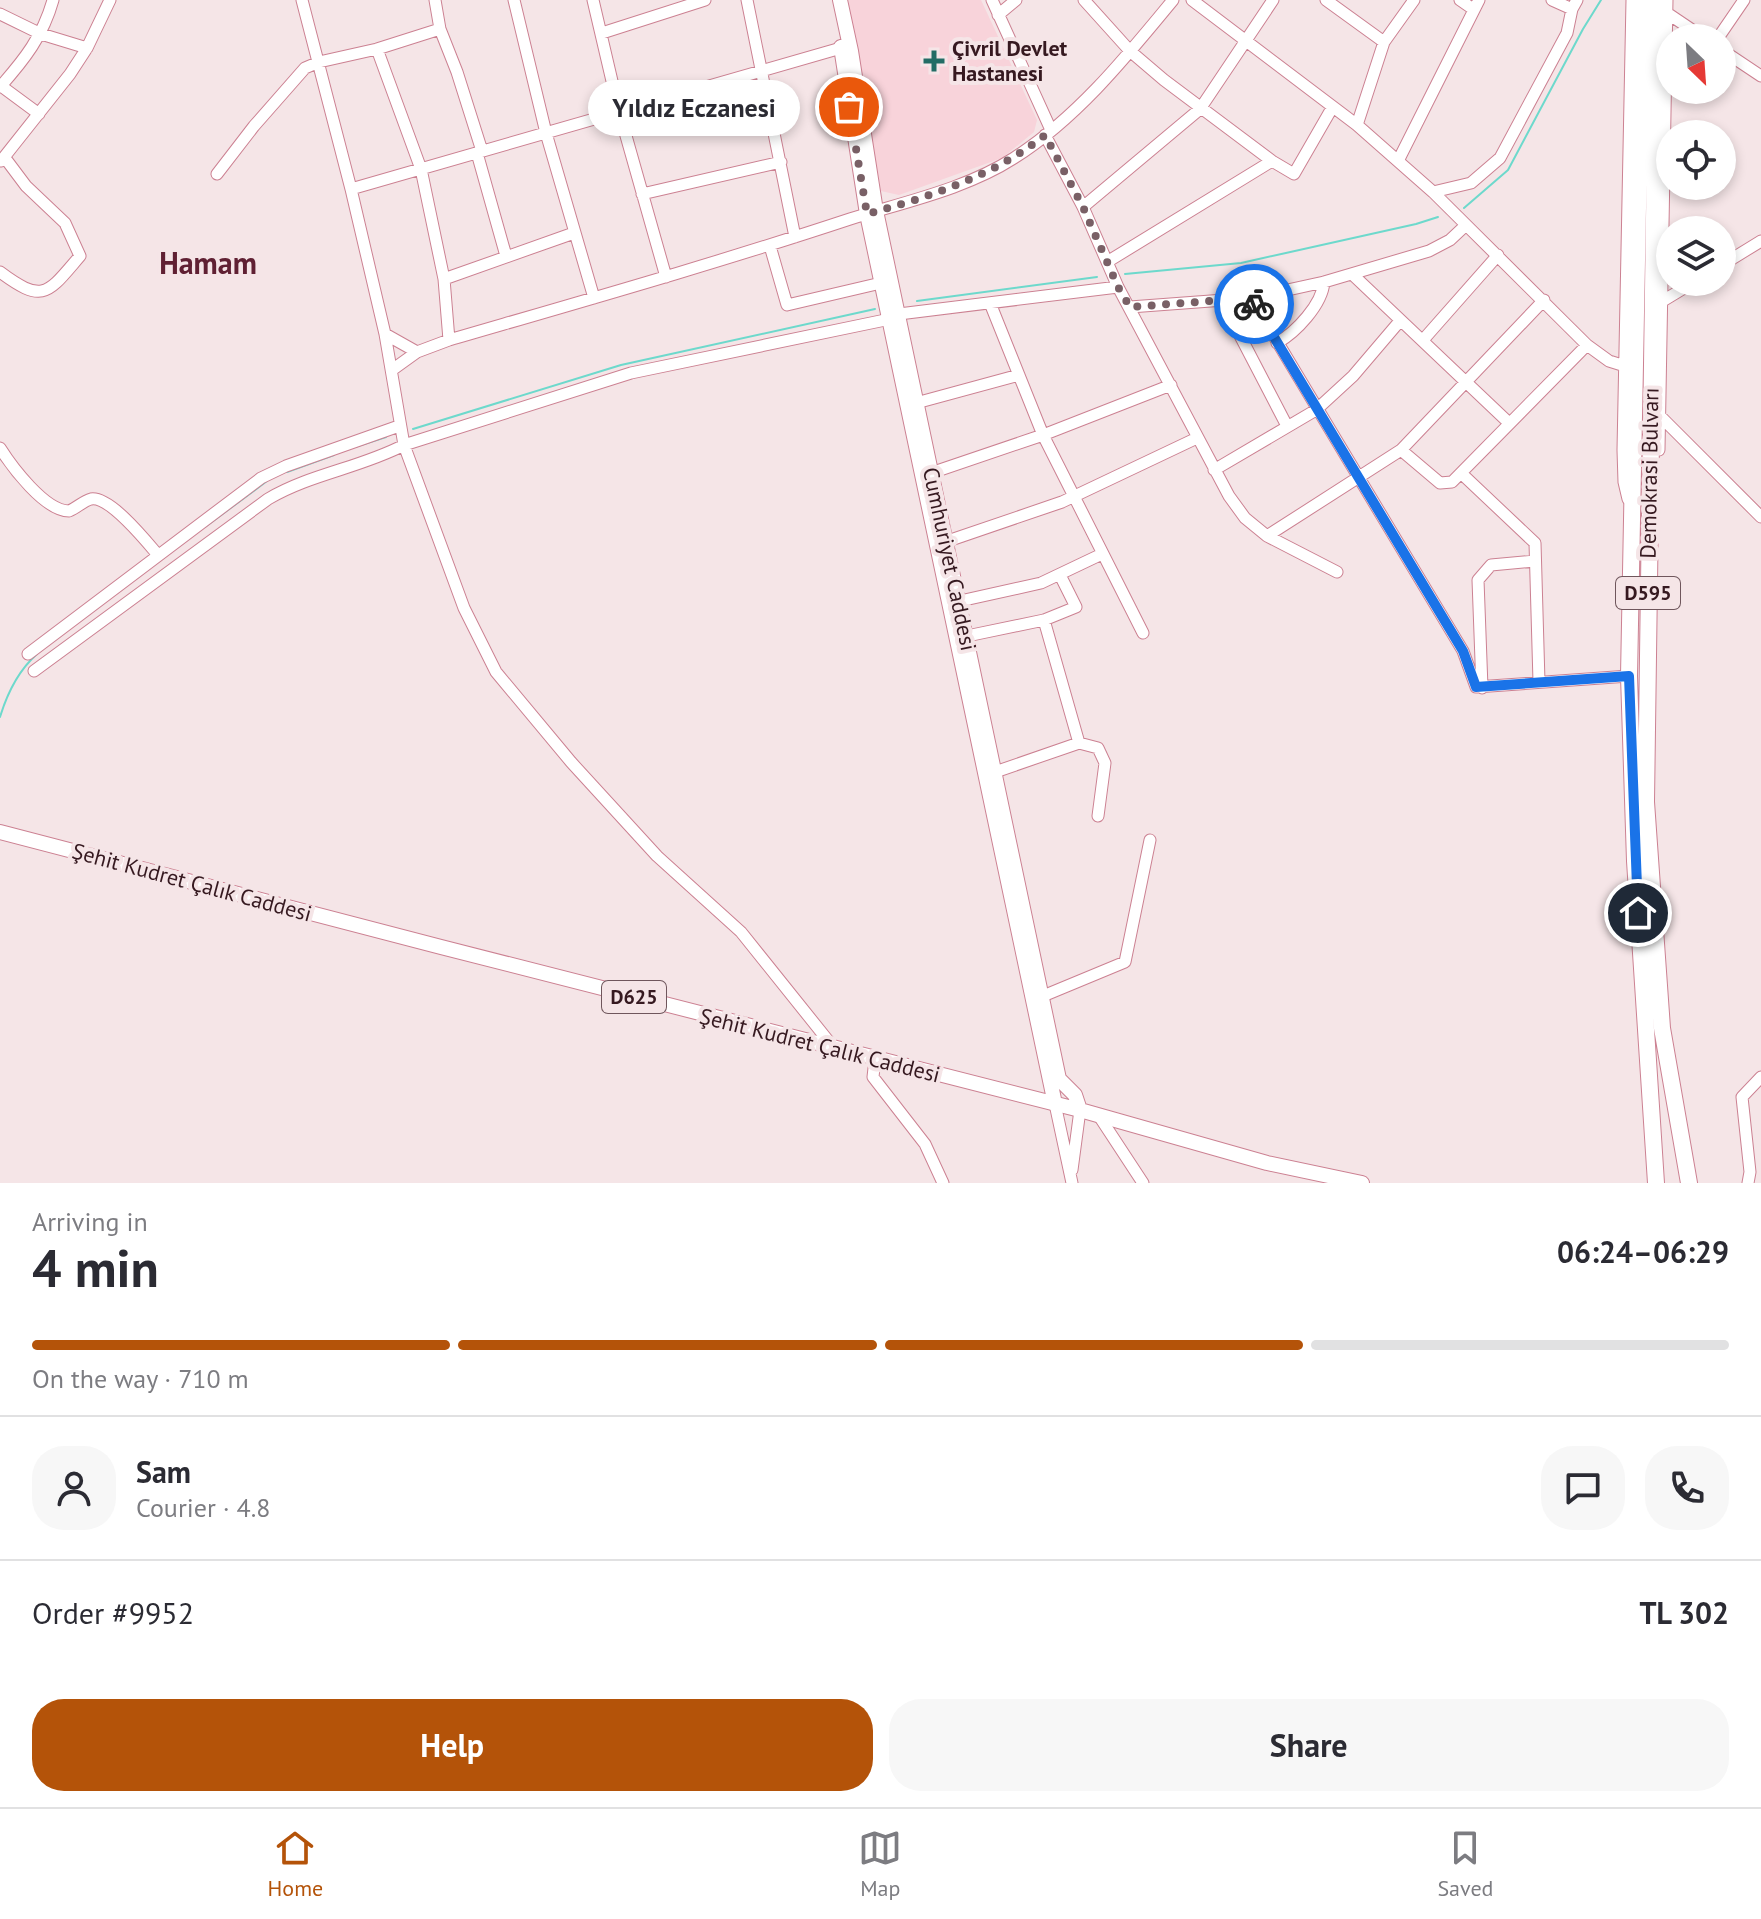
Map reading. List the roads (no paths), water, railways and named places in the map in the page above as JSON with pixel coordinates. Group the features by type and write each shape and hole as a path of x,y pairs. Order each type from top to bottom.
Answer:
{"highway":[{"name":"Demokrasi Bulvarı","path":"1642,0 1641,504 1646,802 1662,1028 1689,1183"},
{"name":"Demokrasi Bulvarı","path":"1655,1180 1635,861 1629,676 1641,504 1664,4"}],"main road":[{"name":"Cumhuriyet Caddesi","path":"831,0 1055,1104"},
{"name":"Cumhuriyet Caddesi","path":"840,0 851,51 881,283 894,317 916,403 942,543 960,601 1059,1079 1075,1095 1080,1110"},
{"name":"Şehit Kudret Çalık Caddesi","path":"0,832 1080,1110 1267,1163 1362,1183"},
{"name":"Şehit Kudret Çalık Caddesi","path":"1267,1163 1287,1173 1326,1183"}],"street":[{"path":"39,114 0,87 41,34 53,0"},
{"path":"0,272 24,290 38,292 52,289 80,256 65,223 2,160 87,48 110,0"},
{"path":"302,0 385,334 404,445 464,608 496,672 571,762 657,856 741,932 835,1049"},
{"path":"435,0 440,29 457,72 506,256"},
{"path":"514,0 546,133 594,298"},
{"path":"593,0 619,111 666,277"},
{"path":"602,33 676,4 705,0"},
{"path":"747,0 795,237"},
{"path":"992,0 1118,287 1214,470 1237,507 1267,536 1337,572"},
{"path":"998,15 1016,0"},
{"path":"1084,0 1130,51 1200,109 1294,174 1332,108"},
{"path":"392,370 417,352 449,340 770,246 980,176 1015,157 1090,94 1173,0"},
{"path":"1192,0 1357,125 1433,192 1587,345 1609,361 1625,366"},
{"path":"1083,207 1200,109 1273,0"},
{"path":"1326,0 1384,42"},
{"path":"1357,125 1384,42 1414,0"},
{"path":"1398,161 1476,5 1460,0"},
{"path":"1433,192 1471,183 1500,158 1567,33 1575,5 1552,0"},
{"path":"1632,0 1624,472 1625,489 1641,504 1658,473 1664,4"},
{"path":"1728,24 1744,0"},
{"path":"1664,4 1688,24"},
{"path":"0,14 41,34 87,48"},
{"path":"217,174 300,73 319,62 377,49 440,29"},
{"path":"351,189 841,48"},
{"path":"377,49 421,169 444,279 449,340"},
{"path":"1736,59 1761,76"},
{"path":"1107,262 1272,161"},
{"path":"642,194 781,162"},
{"path":"1130,307 1251,298 1324,282 1440,246 1466,225"},
{"path":"444,279 574,233"},
{"path":"1736,256 1761,241"},
{"path":"770,246 787,305 881,283"},
{"path":"1423,340 1498,255"},
{"path":"1352,274 1399,322 1423,340 1508,422"},
{"path":"1277,343 1294,330 1320,298 1324,282"},
{"path":"34,671 268,499 301,482 404,445 631,373 894,317 1118,287"},
{"path":"1661,302 1671,296"},
{"path":"1251,298 1463,651 1476,687 1629,676"},
{"path":"1267,536 1401,450 1544,300"},
{"path":"1222,301 1287,426"},
{"path":"990,303 1043,435 1143,633"},
{"path":"1214,470 1316,410 1353,376 1399,322"},
{"path":"385,334 417,352"},
{"path":"1401,450 1440,483 1448,484 1462,474 1508,422 1587,345"},
{"path":"916,403 1019,375"},
{"path":"931,473 1043,435 1171,385"},
{"path":"1660,416 1761,517"},
{"path":"28,654 269,473 399,426"},
{"path":"942,543 1074,496 1197,438"},
{"path":"0,448 23,479 54,508 69,511 89,500 101,500 129,523 158,555"},
{"path":"1462,474 1535,543 1539,682"},
{"path":"960,601 1041,583 1102,554"},
{"path":"1482,688 1478,580 1491,565 1535,561"},
{"path":"967,636 1044,620 1076,607 1060,575"},
{"path":"1044,620 1079,743"},
{"path":"995,772 1079,743 1098,748 1105,763 1098,816"},
{"path":"1043,996 1125,962 1150,840"},
{"path":"875,1059 873,1077 925,1144 943,1183"},
{"path":"1748,1183 1750,1172 1742,1097 1761,1077"},
{"path":"1055,1104 1071,1181"},
{"path":"1071,1181 1080,1110"},
{"path":"1099,1116 1143,1183"}],"waterway":[{"path":"1464,208 1508,170 1601,0"},
{"path":"1125,274 1241,263 1438,217"},
{"path":"917,301 1097,277"},
{"path":"413,429 621,365 875,309"},
{"path":"355,447 386,437"},
{"path":"287,472 334,455"},
{"path":"205,527 267,481"},
{"path":"0,717 14,683 37,654"}],"place":[{"name":"Çivril Devlet Hastanesi","path":"934,61"},
{"name":"Yıldız Eczanesi","path":"849,107"}],"district":[{"name":"Hamam","path":"208,262"}]}
